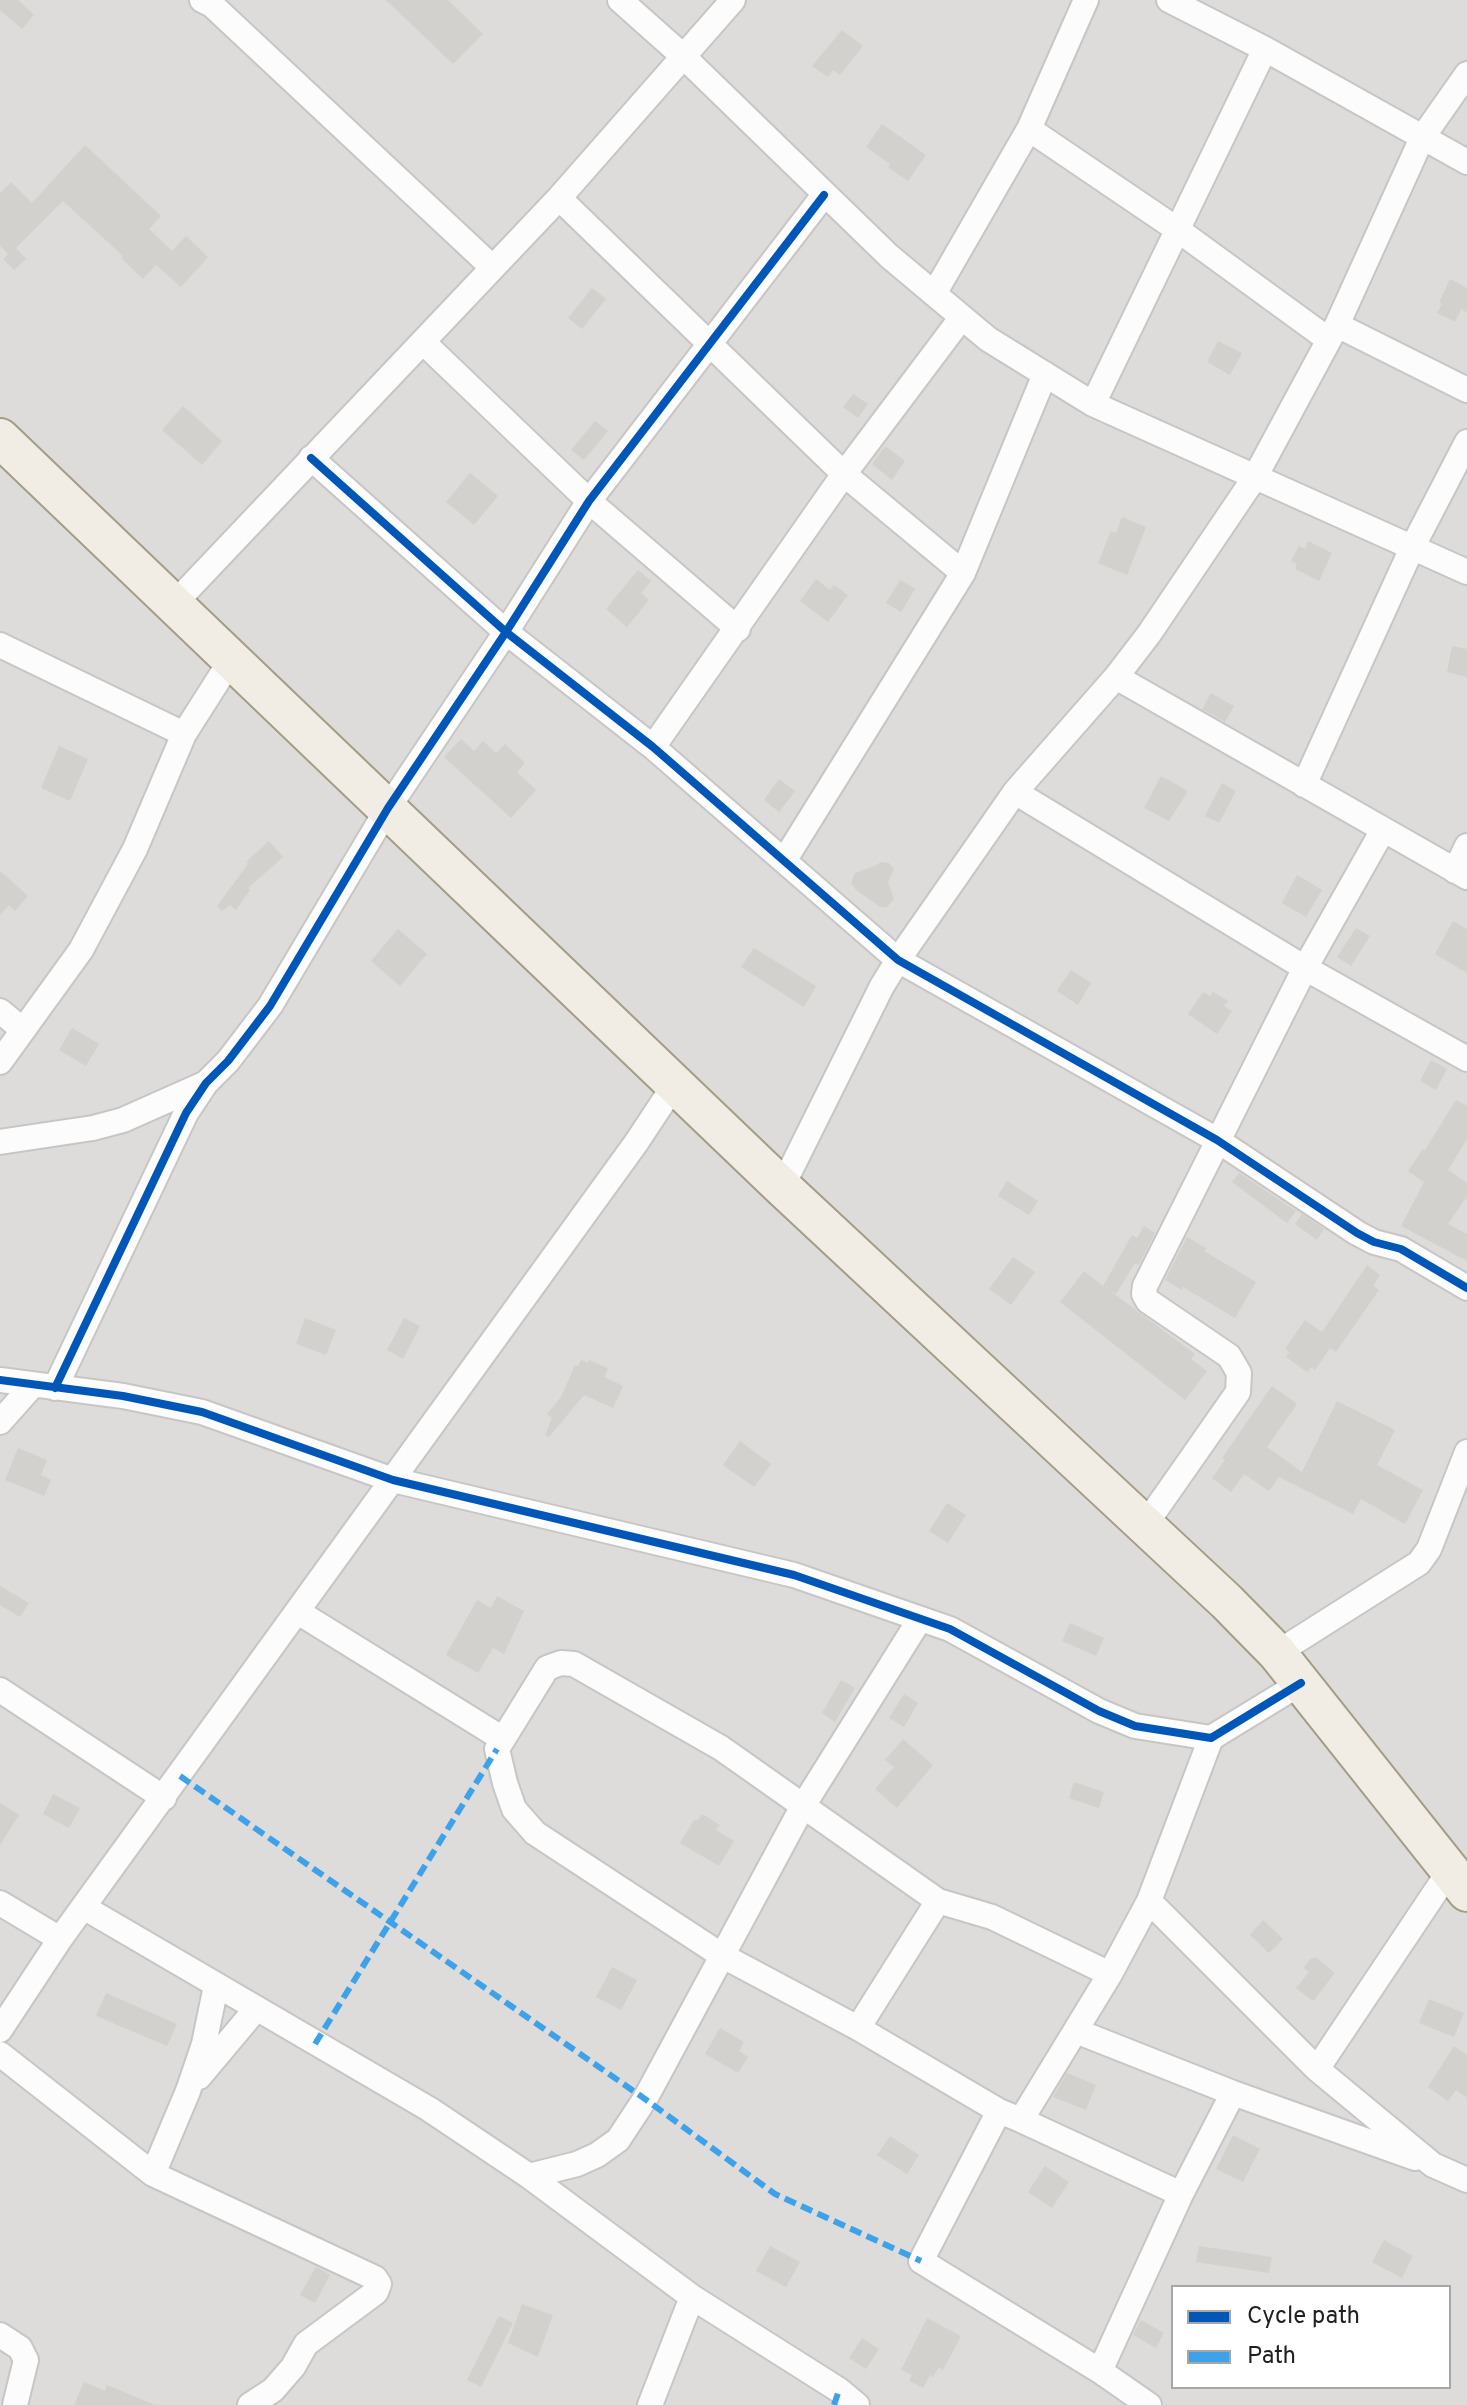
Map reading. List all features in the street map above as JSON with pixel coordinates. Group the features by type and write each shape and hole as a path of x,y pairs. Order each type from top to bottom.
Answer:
{"main road":[{"path":"0,438 782,1187 1145,1525 1277,1653 1458,1881"}],"street":[{"path":"620,0 684,57 824,195 988,339 1093,404 1467,572"},
{"path":"173,605 559,198 733,0"},
{"path":"934,294 1029,129 1086,0"},
{"path":"1169,0 1265,49 1467,162"},
{"path":"211,2 492,267"},
{"path":"1093,404 1265,49"},
{"path":"782,1187 882,986 898,960 1015,792 1116,677 1149,634 1255,477 1333,333 1422,138 1467,74"},
{"path":"1029,129 1333,333 1467,390"},
{"path":"0,1422 43,1387 186,1113 206,1083 228,1061 270,1006 388,808 589,501 824,195"},
{"path":"559,198 844,474 963,573"},
{"path":"653,747 844,474 962,317"},
{"path":"424,343 589,501 738,629"},
{"path":"784,861 963,573 1045,374"},
{"path":"1304,785 1412,548 1467,442"},
{"path":"311,458 506,632 653,747 898,960 1217,1140 1357,1233 1374,1242 1401,1249 1467,1288"},
{"path":"0,646 184,734"},
{"path":"0,1062 81,950 135,849 184,734 231,660"},
{"path":"1116,677 1461,874 1467,846"},
{"path":"1015,792 1305,968 1467,1059"},
{"path":"1145,1525 1238,1392 1239,1373 1229,1356 1148,1301 1144,1294 1145,1286 1305,968 1383,830"},
{"path":"0,1011 23,1030"},
{"path":"0,1142 93,1128 123,1120 206,1083"},
{"path":"0,2030 60,1939 636,1143 675,1084"},
{"path":"0,1380 123,1396 202,1412 393,1480 794,1575 950,1629 1099,1711 1135,1726 1211,1738"},
{"path":"1277,1653 1419,1563 1429,1549 1467,1452"},
{"path":"298,1612 503,1739"},
{"path":"529,2176 577,2164 618,2140 645,2099 803,1806 920,1619"},
{"path":"1110,1974 992,1917 938,1901 721,1748 574,1664 561,1663 547,1668 497,1749 514,1809 535,1833 721,1955 858,2028 1010,2116 1181,2194"},
{"path":"1149,2405 1100,2371 921,2261 1010,2116 1076,2031 1110,1974 1149,1901 1211,1738 1301,1683"},
{"path":"2,1696 164,1798"},
{"path":"1317,2069 1458,1881"},
{"path":"858,2028 938,1901"},
{"path":"1149,1901 1317,2069 1433,2165"},
{"path":"0,1903 60,1939"},
{"path":"85,1908 429,2109 529,2176 692,2297 839,2390 857,2405"},
{"path":"153,2174 204,2044 216,1986"},
{"path":"188,2091 256,2009"},
{"path":"1076,2031 1467,2180"},
{"path":"0,2054 153,2174 375,2278 379,2284 365,2301 306,2344 293,2367 273,2390 250,2405"},
{"path":"1100,2371 1181,2194 1233,2093"},
{"path":"650,2405 692,2297"},
{"path":"0,2335 20,2348 26,2360 15,2405"}],"shaded area":[{"path":"0,0 1467,0 1467,2405 0,2405"}],"building":[{"path":"0,0 18,0 34,15 22,29 0,10"},
{"path":"386,0 448,0 483,34 453,64"},
{"path":"842,30 863,46 840,75 833,70 828,77 812,66"},
{"path":"882,124 926,155 908,181 866,147"},
{"path":"85,145 161,216 149,229 172,251 186,236 208,257 181,287 156,265 143,279 121,258 123,256 63,201 16,248 26,259 14,270 3,259 8,254 0,245 0,193 11,182 32,203"},
{"path":"1450,279 1467,288 1467,312 1461,309 1455,322 1437,313"},
{"path":"592,288 606,299 582,329 568,318"},
{"path":"1218,341 1242,353 1230,375 1207,362"},
{"path":"853,394 868,404 858,418 843,407"},
{"path":"183,406 222,441 202,465 162,430"},
{"path":"595,421 608,431 584,460 571,450"},
{"path":"885,446 905,461 892,480 872,464"},
{"path":"470,473 498,496 474,525 446,502"},
{"path":"1122,517 1146,527 1127,575 1098,563 1111,531 1116,533"},
{"path":"1308,541 1332,553 1319,581 1295,569 1297,564 1291,561 1299,546 1305,549"},
{"path":"638,570 651,581 641,593 649,600 627,627 606,609"},
{"path":"816,579 830,590 834,585 848,595 828,622 800,601"},
{"path":"900,580 915,589 901,612 886,603"},
{"path":"1452,646 1467,649 1467,677 1447,672"},
{"path":"1211,693 1234,706 1225,722 1202,709"},
{"path":"461,739 474,751 483,741 496,753 505,744 525,763 517,772 536,790 511,818 444,757"},
{"path":"59,746 88,759 70,801 41,788"},
{"path":"1161,776 1188,791 1169,821 1144,808"},
{"path":"779,779 795,791 779,812 764,800"},
{"path":"1222,783 1236,791 1219,823 1205,816"},
{"path":"269,841 283,857 248,888 250,890 236,910 230,905 222,911 217,906 248,864 246,862"},
{"path":"881,862 889,863 894,869 888,882 894,899 886,908 856,890 851,883 855,873"},
{"path":"0,871 28,896 15,911 9,905 0,915"},
{"path":"1297,875 1322,890 1306,917 1282,903"},
{"path":"1453,921 1467,929 1467,973 1435,954"},
{"path":"1356,928 1370,936 1351,966 1337,957"},
{"path":"398,929 427,954 400,986 371,961"},
{"path":"754,948 816,986 804,1007 741,967"},
{"path":"1071,970 1091,983 1078,1005 1057,991"},
{"path":"1203,992 1210,996 1213,992 1228,1001 1224,1006 1232,1011 1217,1034 1188,1014"},
{"path":"72,1028 99,1044 86,1066 59,1050"},
{"path":"1431,1060 1447,1069 1436,1090 1420,1081"},
{"path":"1456,1100 1467,1106 1467,1139 1448,1170 1467,1183 1467,1196 1448,1224 1467,1234 1467,1261 1401,1226 1424,1182 1408,1171"},
{"path":"1239,1173 1296,1211 1287,1223 1232,1182"},
{"path":"1007,1181 1038,1201 1029,1215 998,1196"},
{"path":"1302,1214 1324,1229 1317,1240 1295,1224"},
{"path":"1144,1226 1155,1233 1139,1265 1135,1263 1116,1294 1105,1287 1195,1354 1191,1359 1207,1371 1185,1400 1060,1302 1084,1271 1103,1286 1132,1235 1137,1238"},
{"path":"1187,1237 1206,1248 1204,1251 1256,1282 1235,1318 1183,1287 1182,1290 1165,1280"},
{"path":"1013,1257 1035,1272 1011,1305 989,1289"},
{"path":"1367,1265 1380,1275 1373,1286 1379,1290 1336,1352 1330,1348 1315,1370 1311,1367 1307,1372 1286,1357 1290,1352 1285,1349 1305,1320 1322,1332"},
{"path":"305,1318 336,1330 326,1355 296,1344"},
{"path":"404,1318 420,1326 403,1359 387,1350"},
{"path":"581,1360 608,1368 604,1377 623,1386 613,1408 584,1395 549,1437 545,1435 552,1418 547,1414 561,1397 575,1365 578,1366"},
{"path":"1272,1386 1297,1404 1267,1447 1302,1472 1337,1401 1395,1430 1377,1465 1423,1490 1405,1524 1361,1499 1353,1514 1279,1477 1269,1491 1244,1474 1231,1492 1212,1478 1225,1460 1222,1458"},
{"path":"740,1441 771,1464 754,1487 723,1465"},
{"path":"18,1448 47,1460 41,1475 51,1480 44,1496 5,1480"},
{"path":"947,1503 966,1515 948,1543 929,1531"},
{"path":"0,1586 29,1603 20,1617 0,1605"},
{"path":"497,1596 524,1611 504,1654 493,1648 478,1673 446,1655 477,1600 491,1608"},
{"path":"1070,1623 1104,1638 1096,1656 1062,1641"},
{"path":"841,1680 855,1688 835,1722 822,1713"},
{"path":"904,1694 918,1703 904,1727 889,1718"},
{"path":"903,1739 933,1765 897,1808 875,1789 894,1767 885,1760"},
{"path":"1074,1782 1104,1792 1099,1808 1069,1798"},
{"path":"53,1794 80,1808 69,1828 43,1814"},
{"path":"0,1803 19,1815 0,1845"},
{"path":"702,1814 720,1825 716,1830 734,1841 719,1866 680,1843 694,1820"},
{"path":"1263,1920 1283,1939 1269,1953 1250,1935"},
{"path":"1311,1958 1317,1958 1335,1973 1313,2001 1296,1988 1309,1972 1303,1968"},
{"path":"612,1967 637,1980 621,2010 596,1997"},
{"path":"106,1993 177,2024 167,2046 96,2016"},
{"path":"1429,1999 1464,2013 1454,2037 1419,2023"},
{"path":"720,2028 744,2042 739,2051 748,2057 738,2073 705,2054"},
{"path":"1454,2046 1467,2055 1467,2098 1456,2090 1448,2101 1428,2087"},
{"path":"1067,2073 1096,2085 1086,2110 1053,2097"},
{"path":"1233,2135 1260,2149 1243,2182 1216,2169"},
{"path":"890,2136 919,2155 907,2174 877,2155"},
{"path":"1045,2166 1069,2182 1052,2208 1028,2192"},
{"path":"1384,2240 1413,2256 1402,2278 1372,2262"},
{"path":"770,2246 800,2262 786,2287 756,2271"},
{"path":"1199,2246 1272,2257 1269,2273 1196,2262"},
{"path":"316,2267 330,2275 315,2303 300,2295"},
{"path":"522,2304 553,2315 538,2357 508,2343"},
{"path":"499,2316 513,2323 481,2387 467,2380"},
{"path":"927,2318 961,2336 943,2370 939,2367 933,2377 930,2375 923,2388 909,2381 912,2375 901,2370"},
{"path":"1141,2320 1164,2333 1156,2348 1133,2335"},
{"path":"862,2338 879,2349 866,2369 849,2358"},
{"path":"84,2382 105,2391 107,2385 155,2405 74,2405"}],"marked path":[{"path":"315,2044 497,1749"},
{"path":"180,1776 645,2099 775,2194 921,2261"},
{"path":"834,2405 839,2390"}],"cycle path":[{"path":"55,1388 186,1113 206,1083 228,1061 270,1006 388,808 589,501 824,195"},
{"path":"311,458 506,632 653,747 898,960 1217,1140 1357,1233 1374,1242 1401,1249 1467,1288"},
{"path":"0,1380 123,1396 202,1412 393,1480 794,1575 950,1629 1099,1711 1135,1726 1211,1738 1301,1683"}]}
